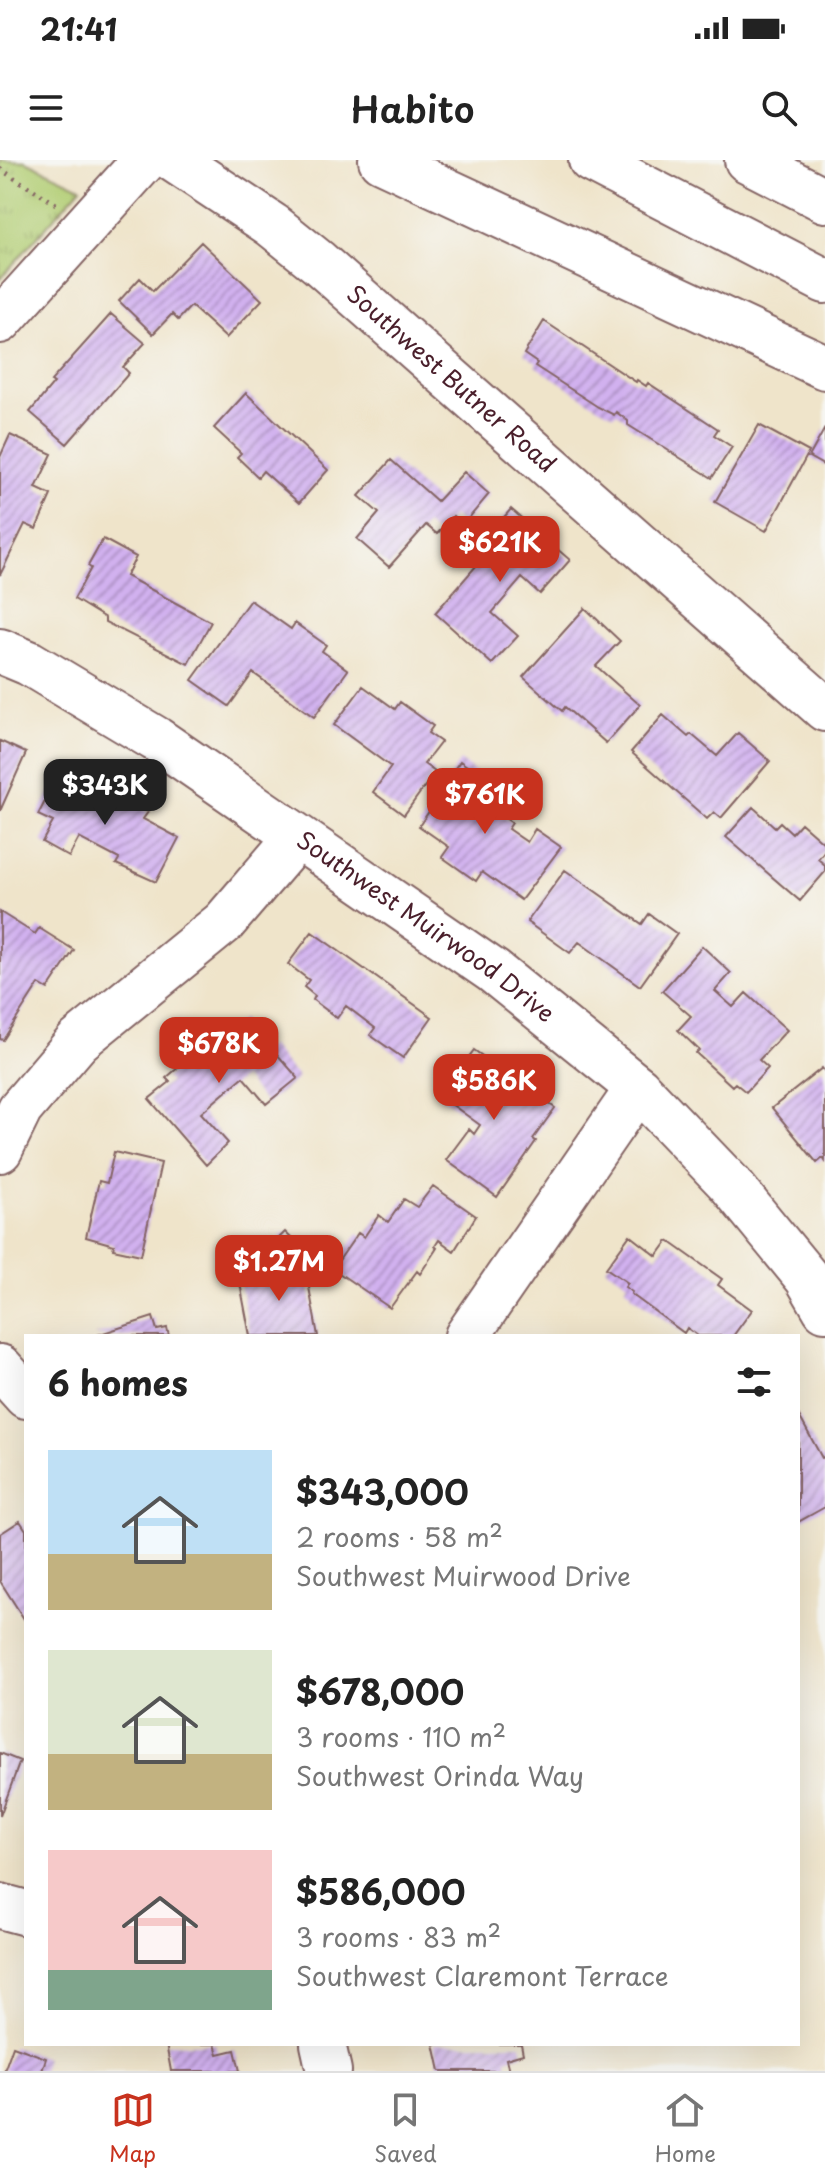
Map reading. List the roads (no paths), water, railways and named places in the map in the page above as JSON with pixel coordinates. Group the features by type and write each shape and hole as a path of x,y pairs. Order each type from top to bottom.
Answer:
{"main road":[{"path":"0,321 145,160"},
{"name":"Southwest Butner Road","path":"174,160 272,225 318,262 825,709"},
{"path":"381,160 825,367"},
{"path":"591,160 825,281"},
{"path":"747,160 825,200"},
{"name":"Southwest Muirwood Drive","path":"0,651 29,663 156,739 493,971 638,1088 730,1184 807,1278 825,1309"},
{"path":"0,1150 20,1109 78,1041 224,922 297,837"},
{"path":"468,1334 638,1088"},
{"path":"0,1367 24,1394"},
{"path":"0,1906 24,1912"},
{"path":"323,2046 329,2071"}]}
